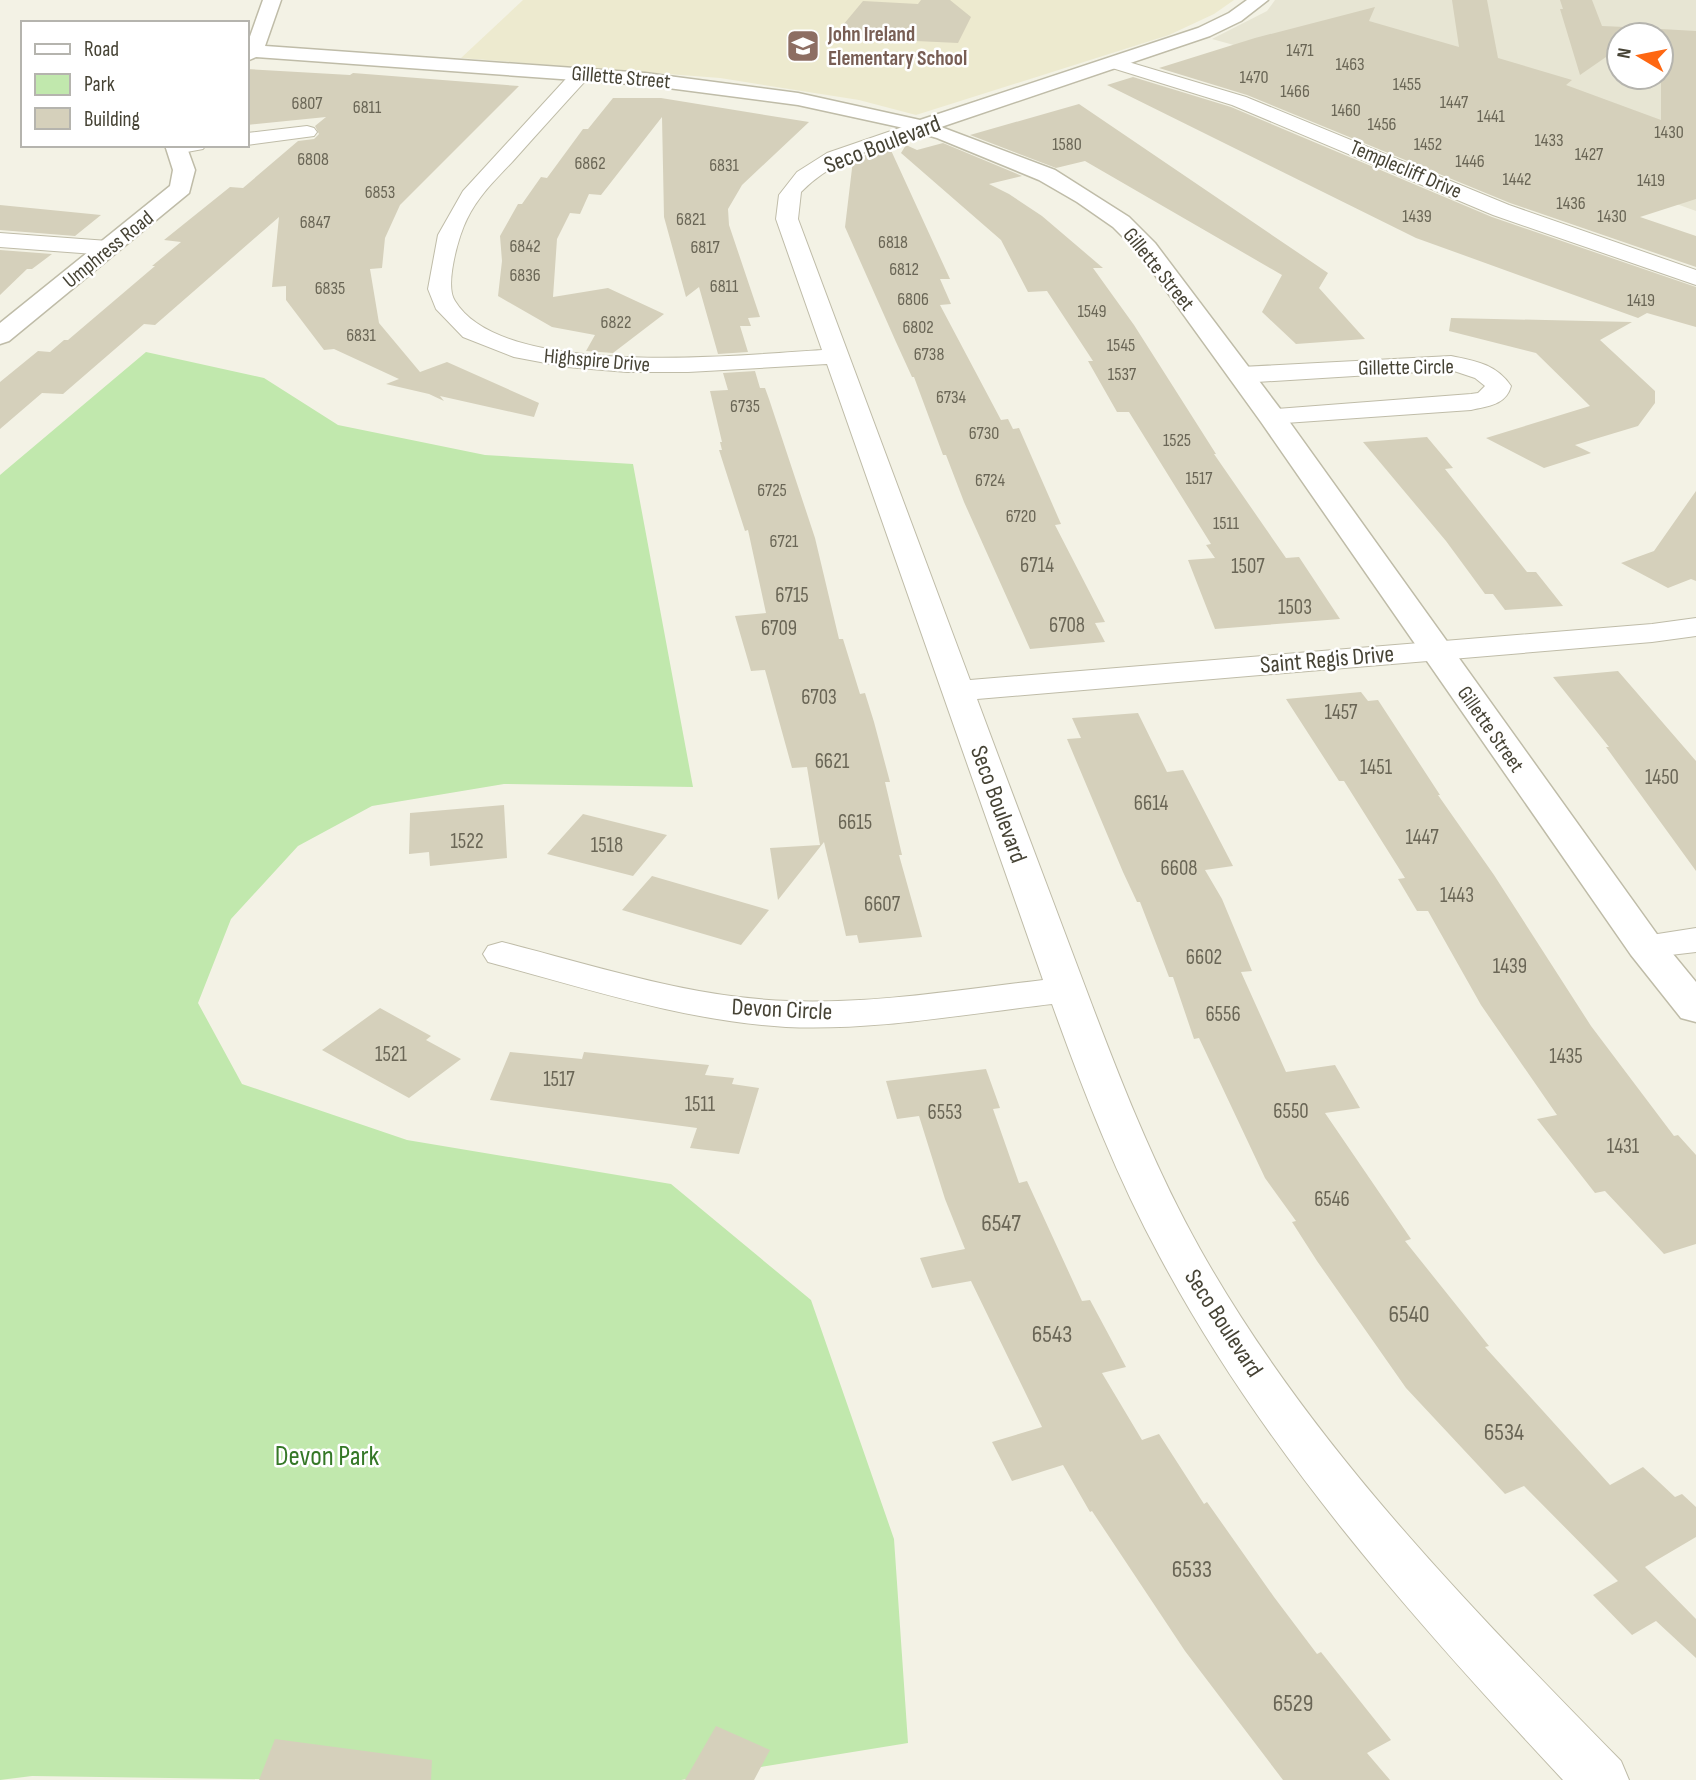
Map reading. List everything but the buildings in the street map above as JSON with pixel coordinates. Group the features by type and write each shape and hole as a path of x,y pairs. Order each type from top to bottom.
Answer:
{"street":[{"path":"250,53 262,38 266,9 272,0"},
{"name":"Seco Boulevard","path":"1259,0 1217,27 849,151 821,166 792,189 787,219 1067,990 1132,1158 1181,1256 1231,1339 1288,1421 1374,1531 1475,1648 1601,1780"},
{"name":"Gillette Street","path":"250,53 581,74 743,90 846,108 920,127 1047,175 1121,222 1147,248 1271,416 1645,946 1696,1009"},
{"name":"Templecliff Drive","path":"1115,63 1239,100 1501,210 1696,278"},
{"name":"Highspire Drive","path":"581,74 470,194 455,216 446,240 440,290 444,304 457,320 474,332 501,344 568,360 675,366 836,356"},
{"path":"248,139 307,132"},
{"name":"Umphress Road","path":"0,336 181,188 184,170 183,147"},
{"path":"0,240 108,248"},
{"name":"Gillette Circle","path":"1241,375 1451,363 1484,372 1494,378 1498,386 1496,393 1486,399 1471,402 1271,416"},
{"name":"Saint Regis Drive","path":"958,691 1652,633 1696,627"},
{"path":"1645,946 1696,940"},
{"name":"Devon Circle","path":"502,954 679,999 752,1011 821,1013 880,1010 1067,990"}],"shaded area":[{"name":"John Ireland Elementary School","path":"523,0 1234,0 1214,14 1169,35 916,115 859,100 720,78 461,58"},
{"path":"1275,0 1696,0 1696,211 1590,173 1358,79 1212,39 1267,11"}],"green space":[{"name":"Devon Park","path":"146,352 264,378 338,425 485,455 633,464 693,787 504,784 372,806 298,846 231,919 198,1003 242,1084 407,1140 671,1184 811,1300 894,1539 908,1743 681,1780 318,1780 32,1776 0,1780 0,475"}],"place":[{"name":"John Ireland Elementary School","path":"803,46"}]}
